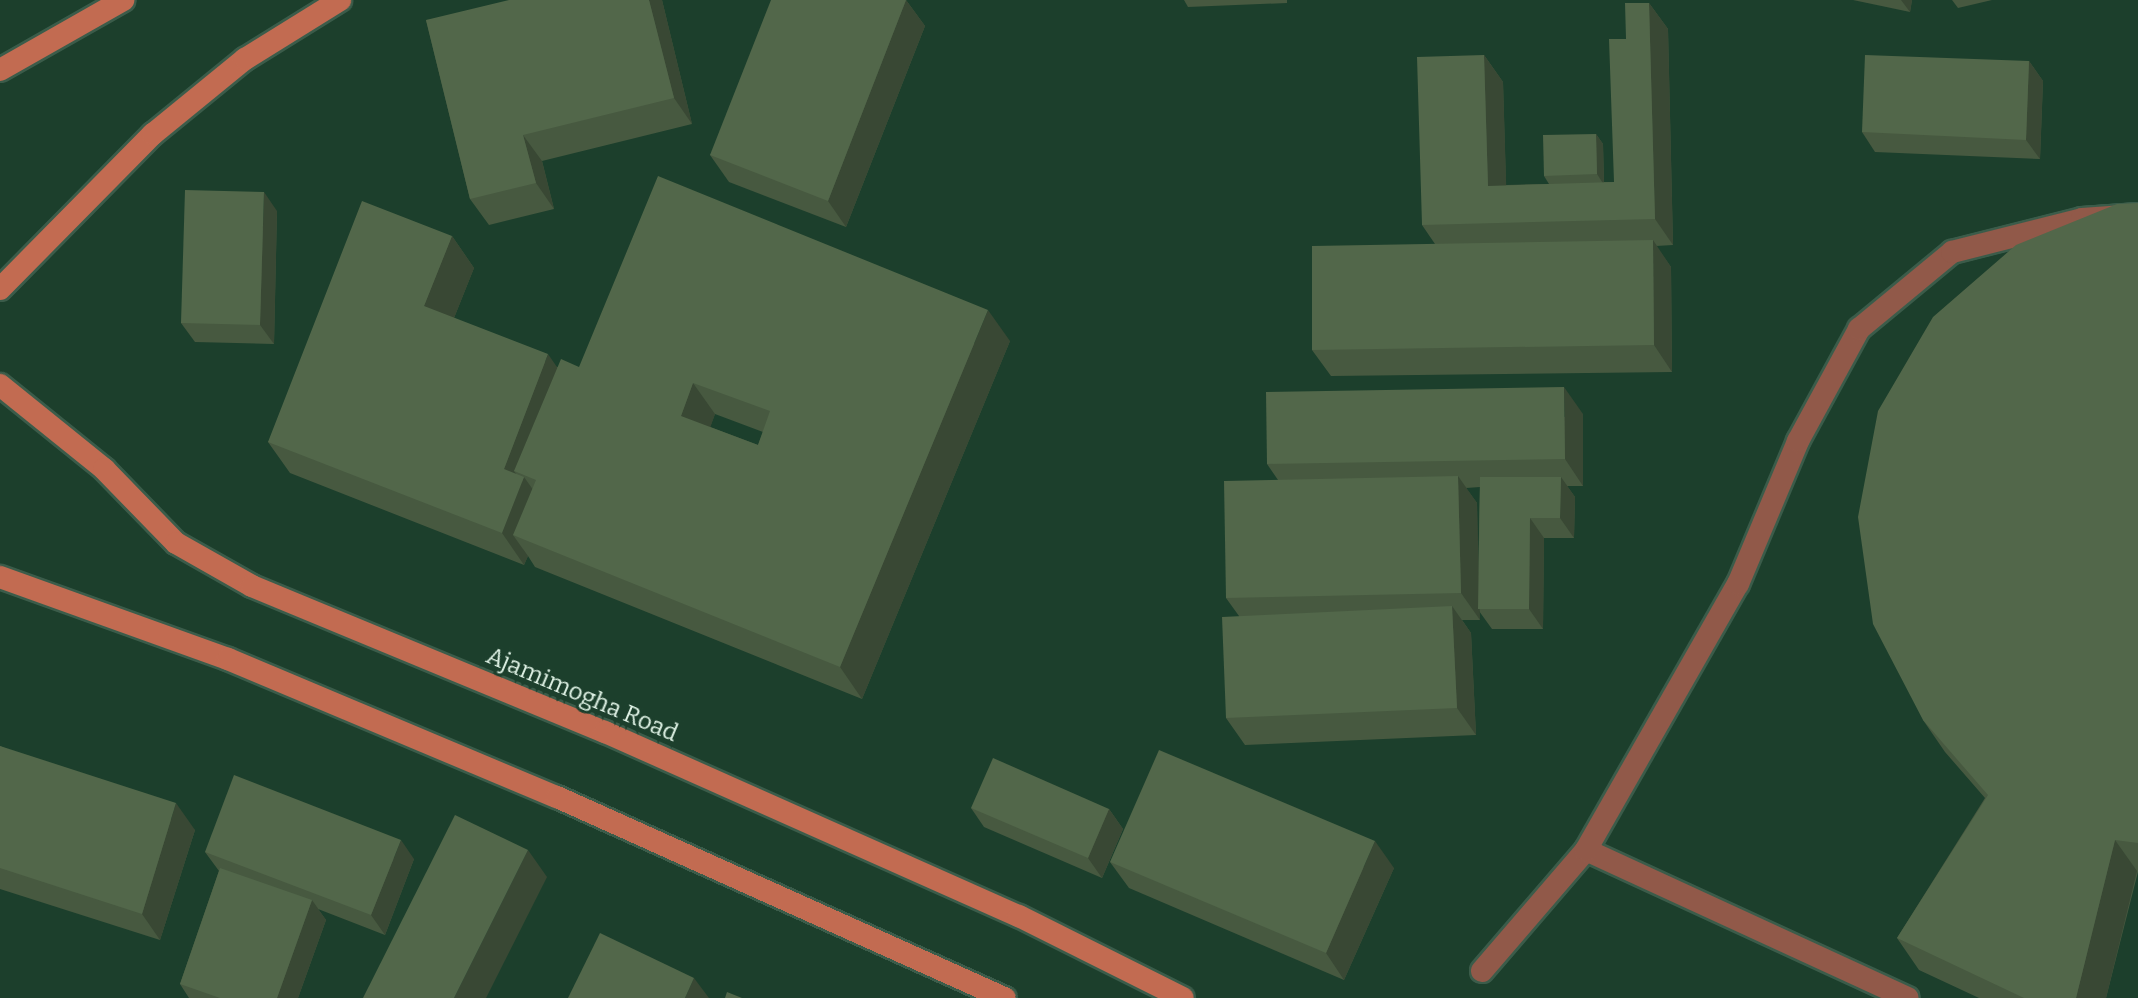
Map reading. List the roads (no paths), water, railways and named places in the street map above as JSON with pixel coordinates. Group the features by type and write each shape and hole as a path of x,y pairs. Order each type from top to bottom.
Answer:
{"main road":[{"path":"0,70 123,0"},
{"path":"0,289 153,134 245,59 340,0"},
{"name":"Ajamimogha Road","path":"0,385 104,469 176,543 252,586 605,732 1019,916 1183,998"},
{"path":"0,577 414,737 1005,998"}],"lane":[{"path":"1482,971 1586,850 1738,584 1798,441 1859,329 1952,252 2082,219 2138,215"},
{"path":"1586,850 1908,998"}]}
